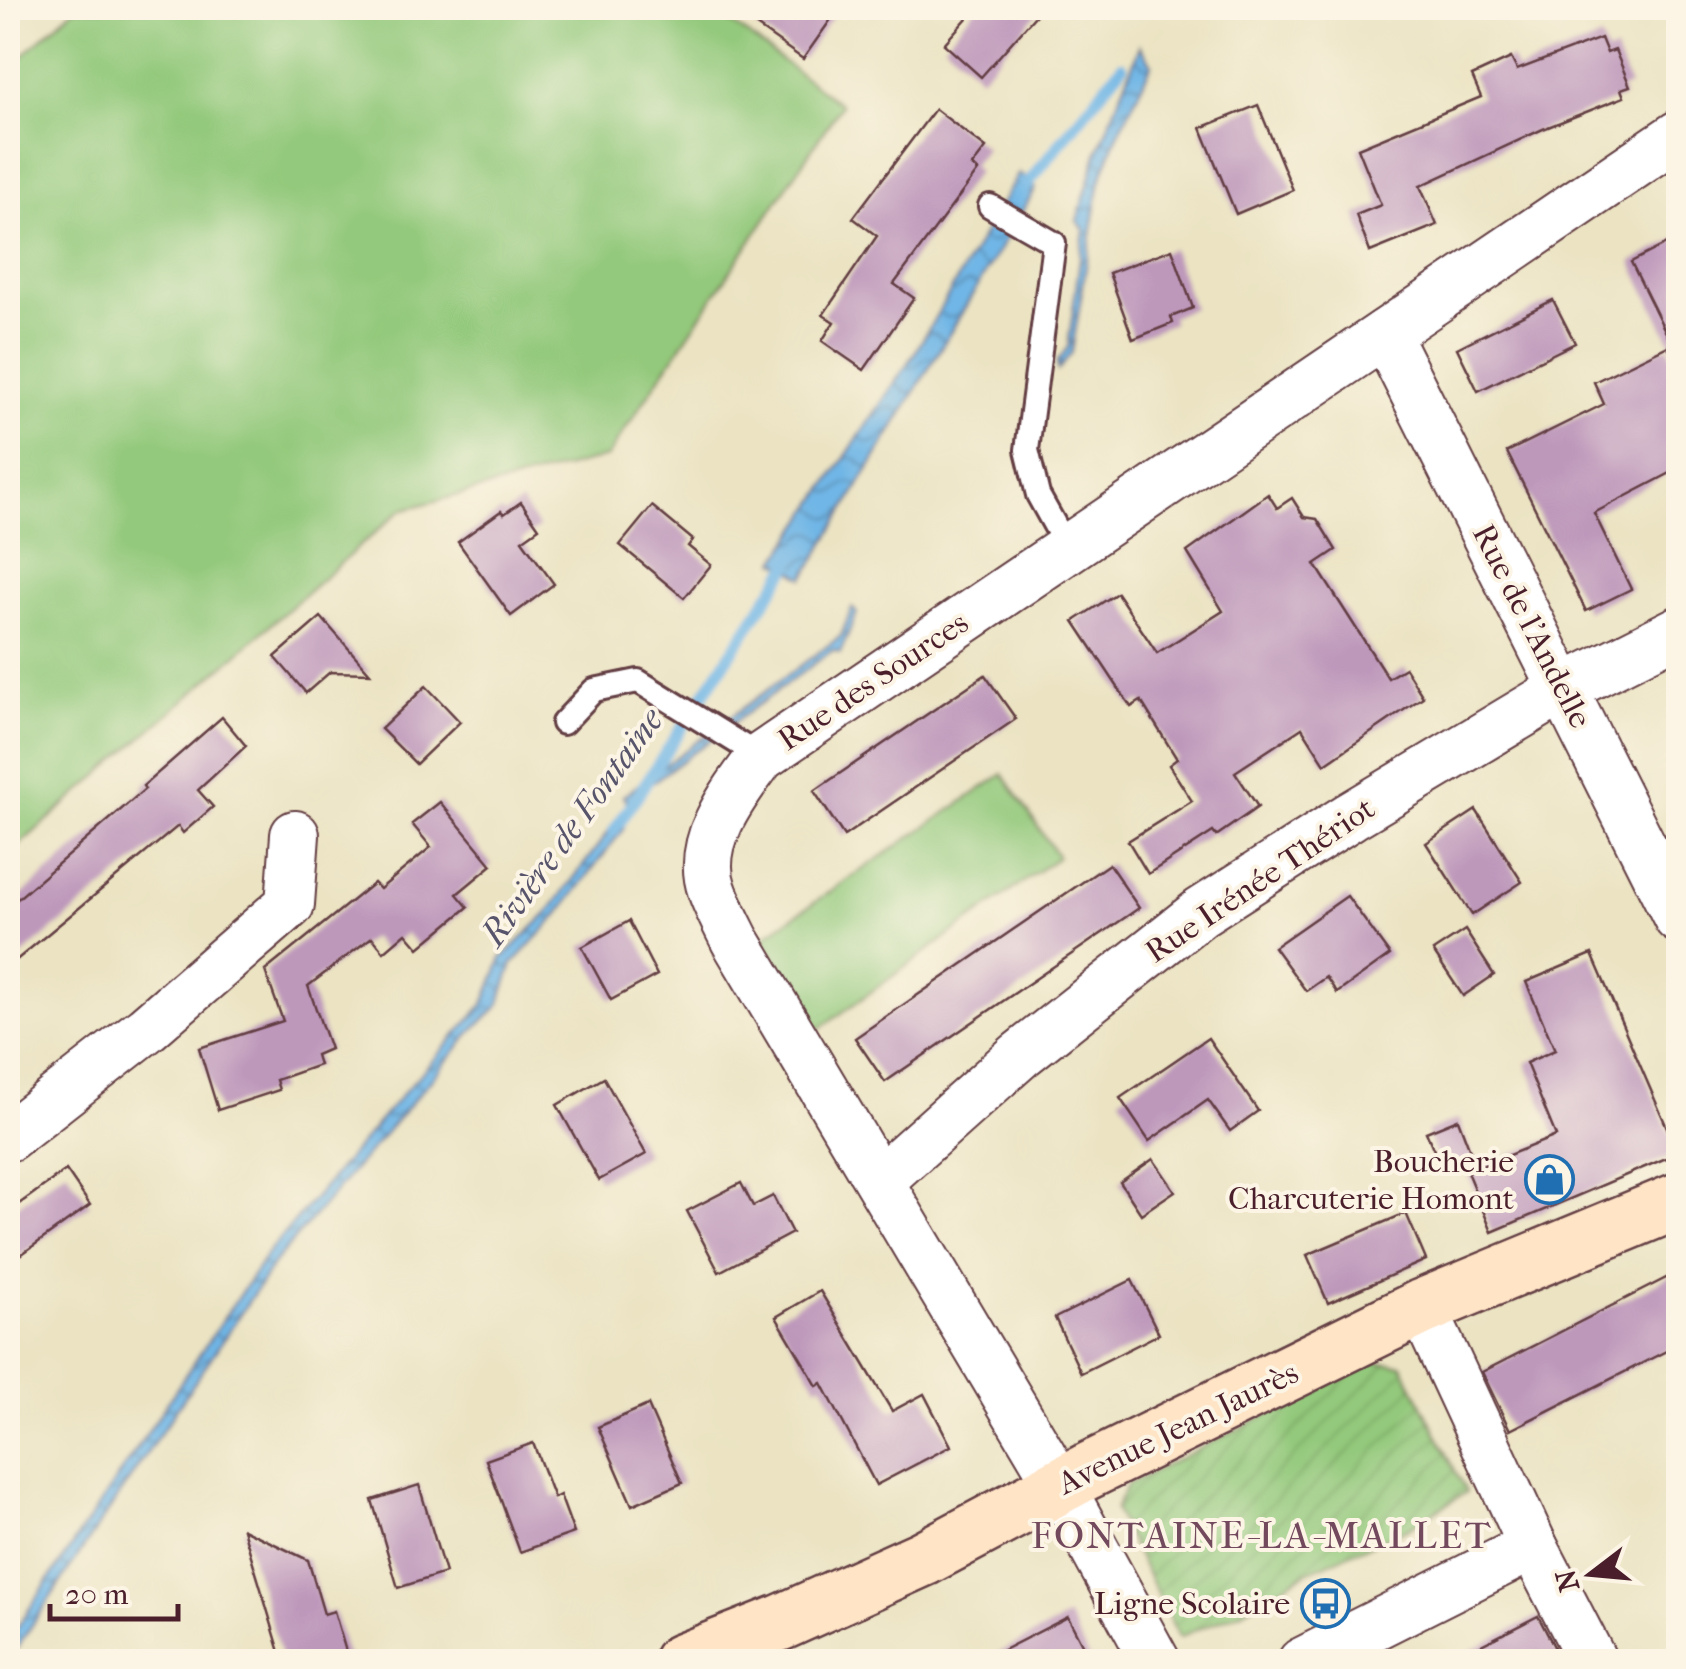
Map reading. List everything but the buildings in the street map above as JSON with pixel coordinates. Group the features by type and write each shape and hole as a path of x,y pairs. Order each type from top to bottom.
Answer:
{"street":[{"name":"Rue des Sources","path":"1156,1662 1060,1486 735,940 710,886 710,841 728,800 743,746 1068,549 1678,135"},
{"name":"Rue de l'Andelle","path":"1385,334 1678,918"},
{"name":"Rue Irénée Thériot","path":"879,1181 1020,1055 1201,912 1351,816 1563,689 1678,631"},
{"path":"8,1137 146,1029 290,904 295,835"},
{"name":"Avenue Jean Jaurès","path":"681,1662 780,1623 924,1558 1060,1486 1422,1307 1678,1201"},
{"path":"1422,1307 1533,1546 1593,1662"},
{"path":"1302,1662 1533,1546"}],"lane":[{"path":"990,206 1054,243 1027,450 1038,494 1068,549"},
{"path":"563,723 594,690 638,681 743,746"}],"green space":[{"path":"75,8 712,8 841,105 607,457 401,510 8,855 8,69"},
{"path":"1003,774 1058,857 818,1030 762,938"},
{"path":"1371,1362 1402,1365 1466,1492 1407,1529 1307,1572 1245,1610 1179,1637 1115,1510 1127,1485"}],"water":[{"path":"1140,46 1152,64 1100,181 1072,352 1058,370 1057,362 1068,347 1084,229 1077,221 1098,151"},
{"path":"1019,173 1036,188 804,578 776,561 916,351"},
{"path":"852,608 857,613 840,653 833,650 627,801 623,796 841,636"},
{"path":"620,816 624,828 558,915 513,964 498,1007 476,1027 275,1262 8,1661 8,1641 266,1255 484,1004 502,958 548,913"}],"waterway":[{"name":"Rivière de Fontaine","path":"1022,191 1122,66"},
{"name":"Rivière de Fontaine","path":"614,831 795,556"}],"place":[{"name":"Boucherie Charcuterie Homont","path":"1549,1179"},
{"name":"Ligne Scolaire","path":"1325,1603"}],"district":[{"name":"FONTAINE-LA-MALLET","path":"1262,1535"}]}
